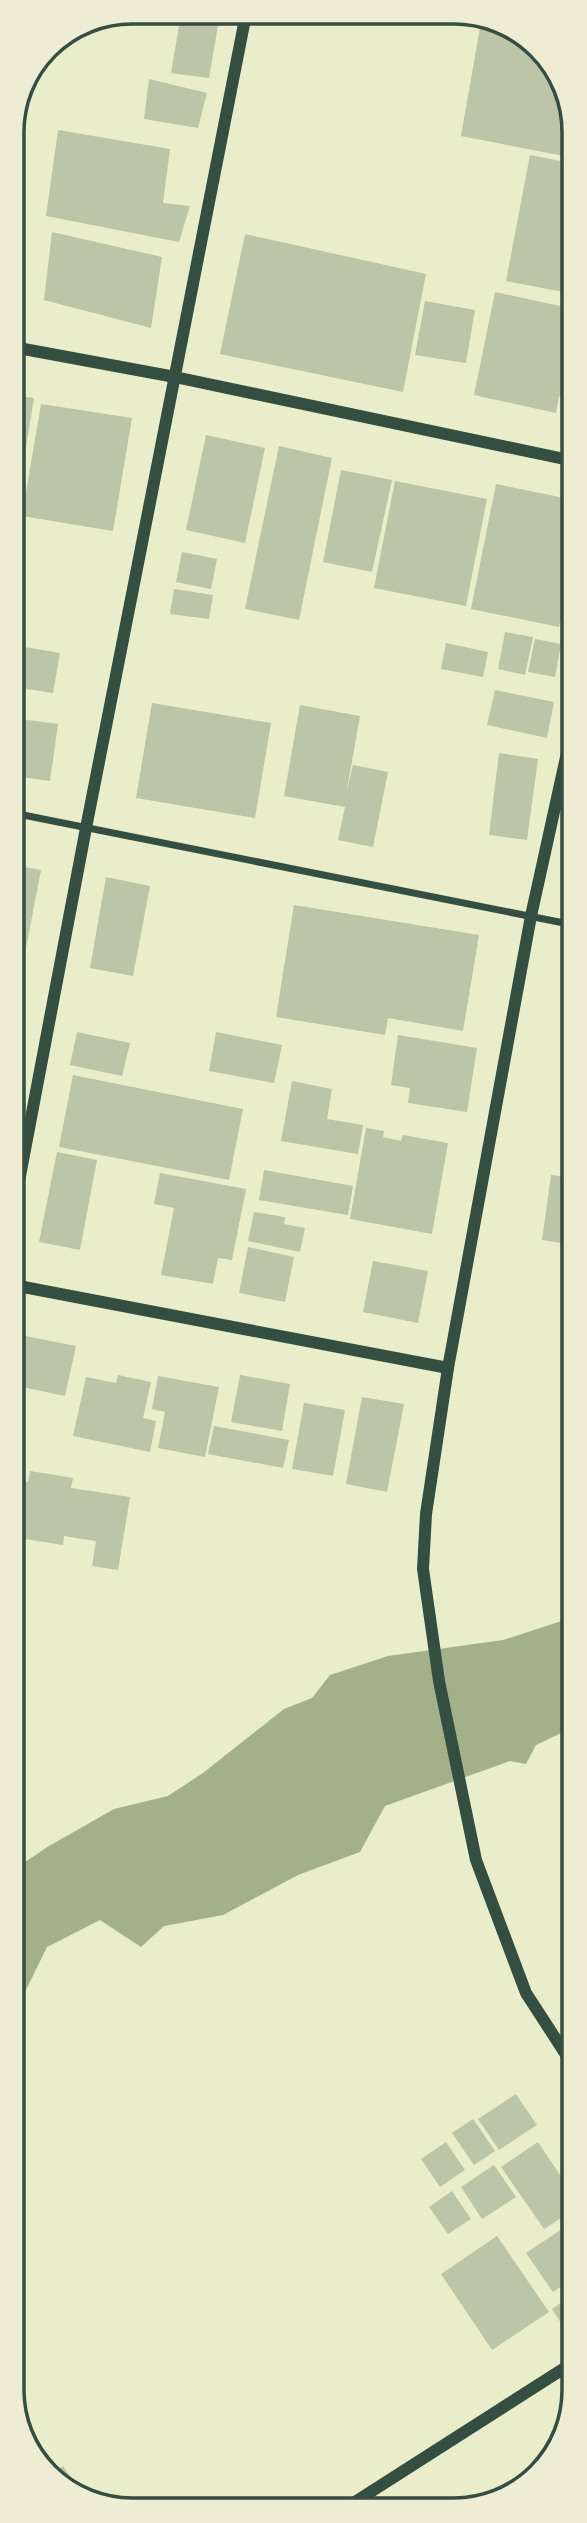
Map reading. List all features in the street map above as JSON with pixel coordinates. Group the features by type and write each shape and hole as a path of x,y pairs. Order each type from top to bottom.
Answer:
{"street":[{"path":"25,1152 244,24"},
{"path":"25,349 175,377 562,458"},
{"path":"562,775 531,916 447,1368 426,1514 423,1569 439,1681 476,1860 527,1993 562,2048"},
{"path":"25,815 562,922"},
{"path":"24,1287 447,1368"},
{"path":"361,2498 562,2370"}],"shaded area":[{"path":"562,1621 562,1733 536,1745 526,1764 510,1761 385,1806 360,1852 298,1875 223,1915 164,1926 141,1947 100,1920 47,1947 24,1994 24,1863 114,1809 168,1796 203,1773 284,1709 312,1698 330,1675 388,1656 503,1640"}],"building":[{"path":"179,24 218,24 209,78 171,73"},
{"path":"480,28 515,43 540,67 557,98 562,118 562,156 461,136"},
{"path":"149,79 207,93 198,128 144,119"},
{"path":"58,130 170,149 163,203 190,206 179,242 46,216"},
{"path":"530,155 562,161 562,292 506,281"},
{"path":"52,232 162,257 151,328 44,300"},
{"path":"245,234 426,274 403,392 220,354"},
{"path":"495,292 562,306 562,397 559,396 556,413 474,395"},
{"path":"425,301 475,310 466,363 415,355"},
{"path":"25,397 34,398 25,454"},
{"path":"41,404 132,418 113,531 25,516 25,499"},
{"path":"206,435 265,448 245,543 186,530"},
{"path":"279,446 332,458 299,620 245,609"},
{"path":"341,470 392,480 372,572 323,562"},
{"path":"395,481 487,499 466,606 374,588"},
{"path":"496,484 562,498 562,612 559,627 471,609"},
{"path":"182,552 217,559 211,589 176,582"},
{"path":"174,589 213,595 209,619 170,614"},
{"path":"505,632 533,637 525,675 498,669"},
{"path":"535,639 561,644 555,677 528,672"},
{"path":"446,643 488,652 483,677 441,669"},
{"path":"25,647 60,653 53,693 25,689"},
{"path":"495,690 554,702 547,738 487,725"},
{"path":"152,703 271,723 255,818 136,798"},
{"path":"300,705 360,716 346,795 353,765 388,772 373,847 338,840 345,807 284,796"},
{"path":"25,720 58,724 50,781 25,778"},
{"path":"499,753 538,759 527,840 489,835"},
{"path":"25,867 41,870 25,955"},
{"path":"106,877 150,886 133,976 90,968"},
{"path":"294,905 479,935 463,1031 388,1018 385,1035 276,1017"},
{"path":"77,1032 130,1043 122,1076 70,1065"},
{"path":"216,1032 282,1045 274,1083 209,1071"},
{"path":"398,1035 477,1048 467,1112 408,1103 410,1088 391,1085"},
{"path":"73,1075 243,1109 229,1180 59,1147"},
{"path":"292,1081 332,1089 327,1119 363,1125 358,1154 281,1141"},
{"path":"366,1128 384,1131 383,1137 401,1141 403,1135 448,1143 432,1234 350,1219"},
{"path":"57,1152 97,1160 80,1250 39,1242"},
{"path":"264,1170 353,1186 348,1215 259,1200"},
{"path":"160,1173 246,1189 232,1260 218,1258 213,1284 161,1275 174,1208 154,1204"},
{"path":"551,1175 562,1176 562,1243 542,1240"},
{"path":"254,1212 285,1217 284,1224 305,1228 300,1252 248,1241"},
{"path":"248,1247 294,1257 285,1302 239,1293"},
{"path":"373,1261 428,1271 418,1323 363,1312"},
{"path":"24,1336 76,1346 65,1396 24,1387"},
{"path":"118,1375 151,1382 143,1418 156,1421 150,1452 73,1436 86,1377 116,1383"},
{"path":"240,1375 290,1384 282,1431 231,1422"},
{"path":"158,1376 219,1387 205,1457 158,1448 165,1412 152,1409"},
{"path":"362,1397 404,1404 387,1492 346,1484"},
{"path":"304,1403 345,1410 333,1476 292,1469"},
{"path":"214,1426 289,1440 283,1468 208,1454"},
{"path":"30,1471 73,1478 71,1488 130,1497 118,1570 92,1566 96,1541 64,1536 63,1545 25,1539 24,1543 24,1481 28,1482"},
{"path":"516,2094 537,2125 499,2150 478,2119"},
{"path":"473,2119 495,2151 474,2165 452,2133"},
{"path":"446,2142 465,2170 440,2187 421,2159"},
{"path":"538,2142 562,2178 562,2218 544,2229 501,2167"},
{"path":"494,2165 516,2197 482,2219 461,2187"},
{"path":"452,2191 471,2219 448,2234 429,2207"},
{"path":"562,2229 562,2286 553,2292 526,2253"},
{"path":"497,2236 549,2312 492,2350 441,2274"},
{"path":"562,2302 561,2323 552,2309"},
{"path":"63,2466 72,2480 61,2472 58,2469"}]}
